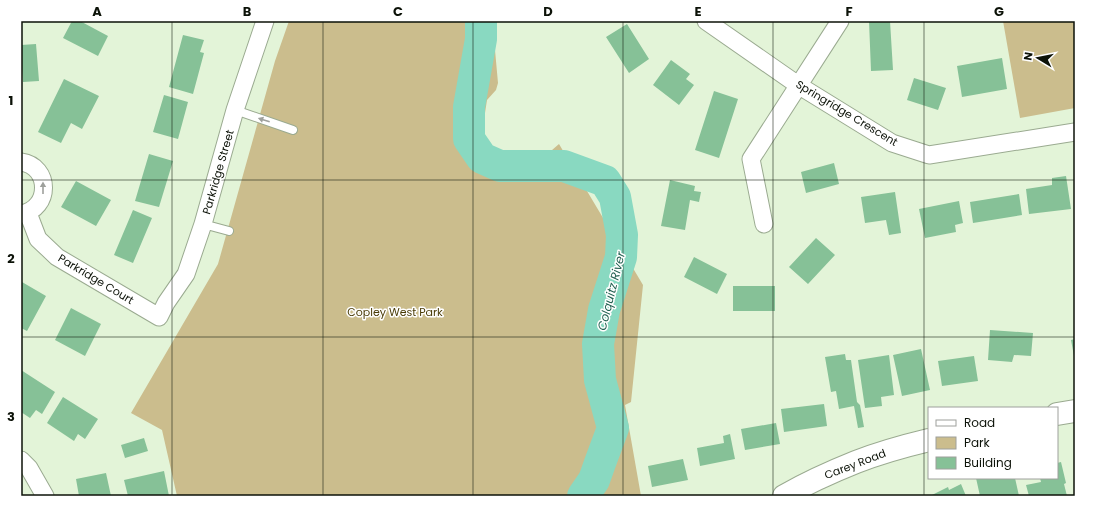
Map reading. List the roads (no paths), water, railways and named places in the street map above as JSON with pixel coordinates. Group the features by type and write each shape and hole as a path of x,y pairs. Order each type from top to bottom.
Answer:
{"street":[{"name":"Parkridge Street","path":"159,317 166,303 186,274 203,224 235,110 265,21"},
{"name":"Springridge Crescent","path":"706,21 798,85 892,143 929,154 1075,132"},
{"path":"764,224 751,159 840,21"},
{"name":"Parkridge Court","path":"21,162 34,167 41,176 44,186 42,197 36,207 24,214 38,239 57,257 159,317"},
{"path":"1058,414 1075,411"},
{"name":"Carey Road","path":"784,496 856,462 928,440"},
{"path":"21,460 29,468 45,496"}],"lane":[{"path":"235,110 293,130"},
{"path":"203,224 229,231"}],"waterway":[{"name":"Colquitz River","path":"481,21 481,39 469,107 469,139 482,158 500,166 564,166 605,181 615,197 622,235 621,257 604,310 598,344 600,380 613,428 594,480 583,496"}],"park label":[{"name":"Copley West Park","path":"395,312"}]}
